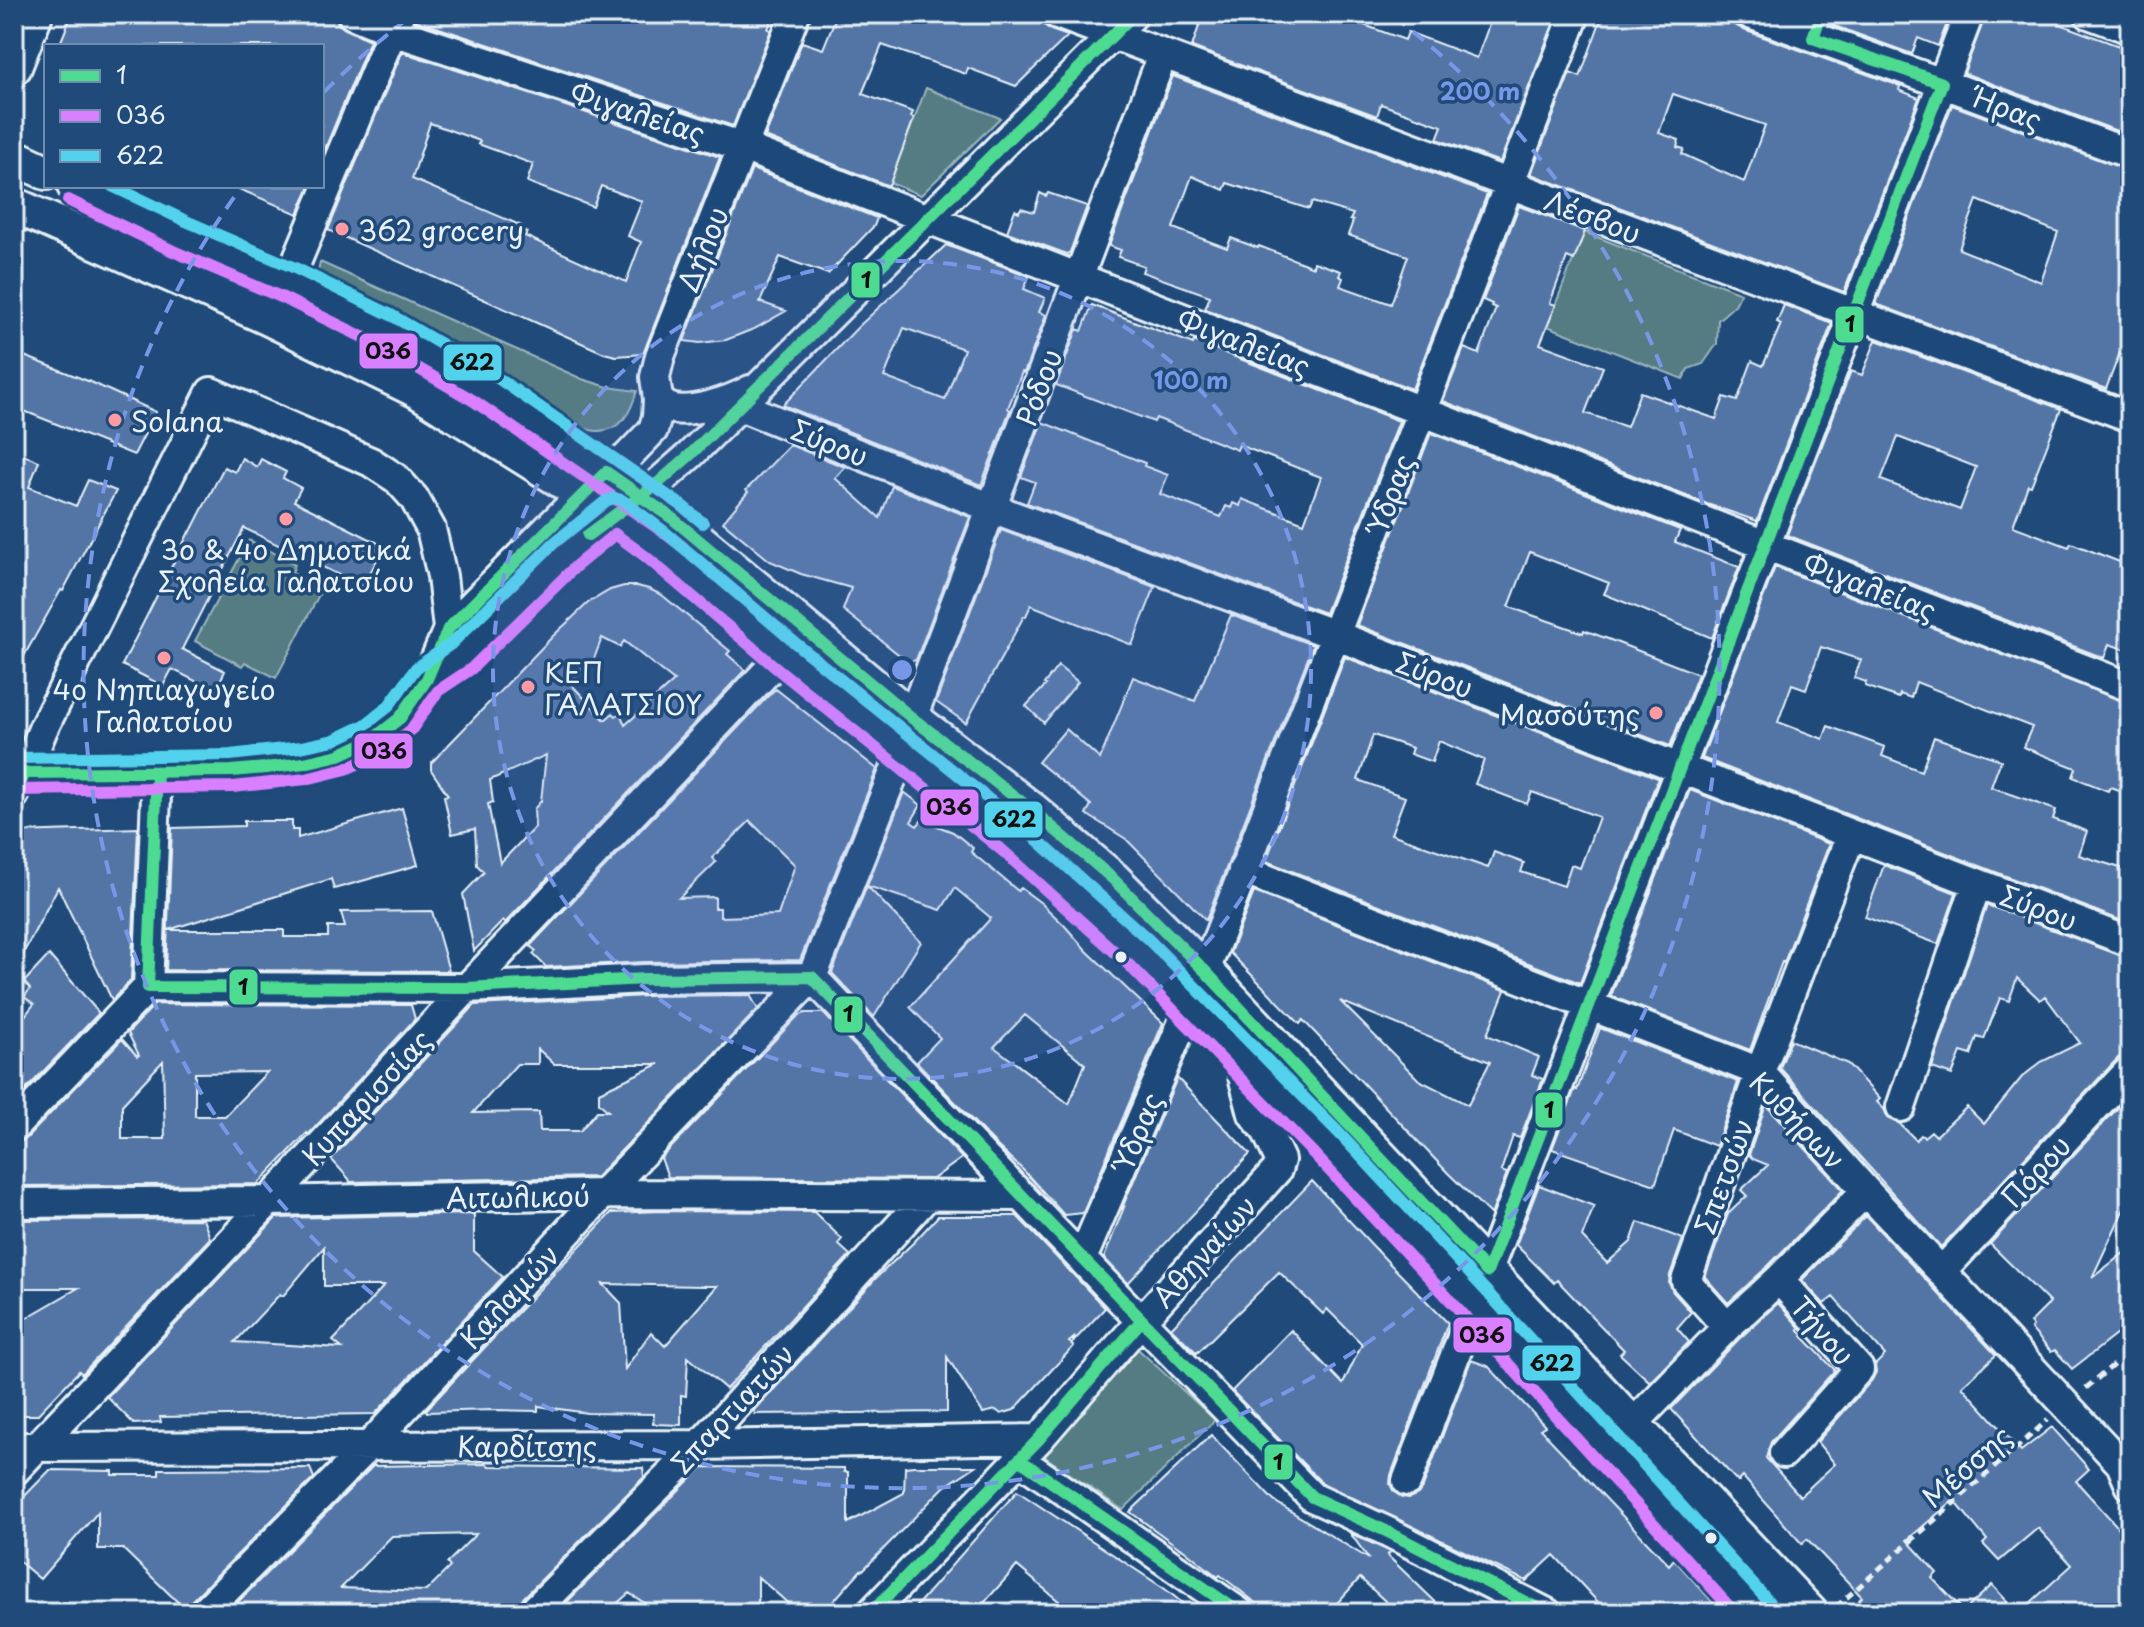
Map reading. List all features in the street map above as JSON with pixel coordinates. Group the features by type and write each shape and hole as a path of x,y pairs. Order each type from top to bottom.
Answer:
{"main road":[{"path":"14,67 35,14"},
{"path":"14,157 44,171"},
{"path":"79,188 179,236 288,282 383,329 483,387 594,483"},
{"path":"14,205 267,317 417,390 594,483 628,505 672,518 908,734 1013,839 1191,1003 1475,1303 1757,1613"},
{"path":"628,505 655,544 784,654 1032,810 1113,879 1205,971 1810,1613"}],"street":[{"name":"Φιγαλείας","path":"352,14 396,22 743,147 2130,687"},
{"name":"Δήλου","path":"448,629 594,483 626,458 653,430 658,399 655,377 682,278 743,147 795,14"},
{"name":"Λέσβου","path":"1057,14 2130,417"},
{"path":"427,679 461,657 565,554 690,455 1134,14"},
{"name":"Ύδρας","path":"1205,971 1575,14"},
{"name":"Ήρας","path":"1750,14 1817,26 1942,83 2130,154"},
{"path":"1407,1481 1969,14"},
{"path":"2089,14 2130,29"},
{"path":"288,282 396,22"},
{"name":"Ρόδου","path":"812,977 908,734 1163,54"},
{"path":"658,399 667,407 683,410 700,408 746,392 769,378"},
{"path":"211,392 371,462 397,479 414,498 431,529 442,576 448,629 427,679 400,718 373,739 339,755 266,768 18,781 211,392"},
{"name":"Σύρου","path":"740,406 992,508 1335,635 2130,942"},
{"name":"Κυπαρισσίας","path":"14,1471 26,1448 269,1201 784,654"},
{"path":"14,1127 148,987 157,772"},
{"name":"Σπετσών","path":"1727,1327 1686,1281 1760,1072 1851,835"},
{"name":"Κυθήρων","path":"1243,870 1760,1072 2127,1472"},
{"path":"1901,1107 1977,883"},
{"path":"148,987 467,988 645,979 812,977 1312,1497 1547,1613"},
{"name":"Καλαμών","path":"203,1613 370,1445 603,1194 812,977"},
{"name":"Ύδρας","path":"1082,1259 1191,1003"},
{"name":"Αθηναίων","path":"871,1613 1020,1460 1277,1170 1280,1160 1253,1114 1235,1050"},
{"name":"Πόρου","path":"1941,1272 2130,1070"},
{"name":"Τήνου","path":"1632,1425 1866,1191"},
{"name":"Αιτωλικού","path":"14,1203 603,1194 1022,1196"},
{"name":"Σπαρτιατών","path":"532,1613 700,1445 927,1196"},
{"name":"Τήνου","path":"1779,1279 1859,1369 1784,1453"},
{"name":"Καρδίτσης","path":"26,1448 700,1445 1039,1439"},
{"path":"1020,1460 1240,1613"}],"path":[{"name":"Μέσσης","path":"1830,1613 2130,1351"}],"green space":[{"path":"926,88 1000,118 921,195 890,183"},
{"path":"1584,232 1741,293 1735,305 1718,320 1717,344 1703,364 1688,369 1683,379 1547,326"},
{"path":"320,262 582,379 637,391 632,406 613,428 598,431 585,429 554,413 479,360 318,272"},
{"path":"249,540 295,564 292,573 322,589 276,678 245,662 242,666 195,641"},
{"path":"1138,1349 1215,1420 1123,1510 1041,1454"}],"building":[{"path":"72,14 335,14 338,24 370,40 324,151 324,44 60,44"},
{"path":"416,14 774,14 768,29 771,30 733,126 415,20"},
{"path":"837,14 1027,14 1041,20 1051,30 1068,36 1016,86 968,68 966,74 882,45 862,94 913,112 911,117 914,118 889,186 765,137 802,42 823,49"},
{"path":"1203,14 1334,14 1405,40 1408,32 1477,58 1493,14 1557,14 1500,162 1437,139 1442,126 1381,104 1377,116 1192,47"},
{"path":"1603,14 1713,14 1731,20 1744,30 1900,86 1899,90 1919,98 1844,292 1531,174 1570,73 1580,77","holes":["1673,94 1765,125 1744,182 1682,154 1684,149 1677,147 1679,140 1659,133"]},
{"path":"1836,14 1951,14 1938,46 1918,38 1912,54 1832,25"},
{"path":"1986,14 2062,14 2059,24 2130,50 2130,136 1964,73"},
{"path":"402,52 720,157 643,354 616,356 604,353 328,230","holes":["430,123 480,141 478,144 533,164 527,182 593,207 601,186 642,201 628,236 641,242 626,282 525,236 527,232 520,230 522,226 412,179"]},
{"path":"1173,76 1487,194 1412,389 1205,309 1210,296 1142,272 1144,266 1118,257 1121,250 1109,246","holes":["1192,176 1224,190 1227,183 1309,209 1312,202 1353,214 1348,235 1408,256 1391,304 1340,286 1343,278 1339,276 1341,271 1314,262 1313,267 1231,238 1227,248 1173,228"]},
{"path":"1952,105 2130,171 2130,326 2106,389 1876,304","holes":["1977,200 2058,232 2041,282 1959,249"]},
{"path":"752,169 877,218 874,226 828,274 780,257 760,302 786,311 726,340 684,341"},
{"path":"237,188 309,188 298,214"},
{"path":"1040,193 1087,206 1067,254 1007,232 1015,210 1019,212 1021,208 1034,212"},
{"path":"1519,206 1585,231 1574,260 1567,257 1550,303 1556,305 1540,344 1603,367 1585,413 1627,427 1640,392 1716,419 1724,397 1737,401 1752,361 1763,366 1781,324 1777,322 1784,305 1832,323 1757,521 1443,401 1464,348 1479,354 1496,308 1483,300"},
{"path":"946,245 1029,276 1024,289 1045,298 1039,312 1046,315 981,485 783,405 858,327","holes":["904,328 964,349 945,400 884,377"]},
{"path":"1092,305 1399,421 1325,613 1027,503 1035,482 1021,477 1042,422 1168,475 1160,494 1221,517 1226,506 1231,508 1233,503 1240,506 1242,499 1304,523 1321,477 1239,445 1237,450 1156,418 1154,422 1056,385 1077,329 1082,331"},
{"path":"1876,340 2061,409 2013,526 2069,547 2071,543 2130,566 2130,651 2109,644 2104,658 1787,535 1851,371 1862,375","holes":["1898,437 1976,467 1960,510 1881,480"]},
{"path":"14,352 156,412 134,455 14,407"},
{"path":"1431,433 1680,530 1675,542 1739,567 1712,638 1604,594 1609,583 1530,552 1509,607 1583,633 1584,630 1698,674 1670,746 1357,625"},
{"path":"790,445 845,467 835,478 880,518 892,486 970,517 916,660 908,662 843,610 851,588 801,574 770,561 723,522 748,492 746,490"},
{"path":"14,451 39,461 29,487 76,506 88,480 116,491 14,674"},
{"path":"242,458 257,467 261,459 286,472 283,478 301,488 294,501 384,546 363,587 244,528 182,649 225,671 215,691 172,669 163,686 122,665 224,467 235,472"},
{"path":"1001,530 1155,587 1132,645 1031,605 966,723 936,702"},
{"path":"1775,567 2130,704 2130,794 2110,787 2108,791 2073,777 2076,768 2023,747 2032,727 1916,682 1911,698 1900,694 1899,698 1865,686 1866,682 1854,678 1861,660 1821,647 1806,689 1792,684 1778,722 1823,739 1828,726 1885,747 1882,756 1921,771 1934,737 2001,760 1991,787 2056,810 2053,819 2087,831 2079,855 2130,871 2130,924 1702,758"},
{"path":"637,586 662,595 730,651 727,654 745,670 505,923 503,921 474,951 463,894 484,872 477,865 475,829 452,834 444,796 448,795 431,770 431,763 553,636 588,603 610,590","holes":["602,638 620,647 624,641 674,681 625,725 620,713 616,716 613,713 605,720 569,682 592,664","546,755 541,801 534,809 535,827 500,863 488,804 493,802 490,780"]},
{"path":"1231,615 1313,645 1206,920 1126,839 1086,814 1091,805 1038,762 1066,729 1100,759 1133,677 1195,701"},
{"path":"1345,657 1658,778 1580,983 1266,861","holes":["1373,735 1412,748 1410,754 1432,762 1439,741 1484,760 1475,784 1527,804 1532,792 1599,817 1580,868 1571,865 1564,886 1521,872 1524,863 1494,852 1488,868 1391,834 1405,797 1358,780"]},
{"path":"1058,666 1078,682 1044,723 1026,706 1046,685"},
{"path":"776,689 877,769 800,960 546,967 533,954 536,951 530,946","holes":["750,821 795,865 778,915 720,917 720,908 715,908 715,897 679,898 716,862 712,858"]},
{"path":"1690,790 1829,844 1750,1050 1611,996"},
{"path":"904,792 921,805 911,822 917,826 922,820 953,832 973,848 971,852 1018,891 1021,888 1041,903 1163,1023 1083,1213 1064,1215 917,1062 940,1038 910,1007 991,918 955,888 941,910 867,886","holes":["1025,1015 1085,1064 1069,1104 994,1047"]},
{"path":"402,808 418,865 334,889 331,879 168,930 284,930 284,937 328,937 328,927 345,927 341,912 432,911 449,971 166,970 172,828 244,826 244,821 292,821 292,830 298,830 298,838"},
{"path":"138,828 131,980 112,1000 58,887 14,971 14,841 18,832"},
{"path":"1884,865 1956,893 1938,944 1865,917"},
{"path":"867,886 921,942 874,1017 832,973"},
{"path":"1254,892 1505,990 1487,1035 1539,1057 1532,1075 1543,1079 1520,1138 1513,1136 1501,1171 1507,1173 1491,1215 1303,1020 1300,1024 1230,953","holes":["1340,1001 1490,1062 1468,1105 1419,1080"]},
{"path":"1987,905 2130,959 2130,1053 2118,1058 1941,1247 1780,1068 1791,1040 1848,1064 1880,1099 1877,1102 1888,1118 1899,1123 1916,1140 1931,1131 1936,1136 1967,1107 1984,1124 2022,1077 2041,1062 2080,1043 2045,996 2040,1000 2017,978 2009,1001 2000,998 1984,1039 1977,1037 1971,1055 1961,1052 1952,1075 1932,1068"},
{"path":"49,955 99,1013 14,1102 14,1030 34,1004 24,997 30,989 24,982"},
{"path":"750,995 758,1009 596,1177 350,1182 331,1159 475,1005 646,996","holes":["538,1049 554,1064 659,1064 599,1092 599,1103 608,1111 597,1111 580,1131 540,1131 539,1112 473,1113 517,1064 538,1064"]},
{"path":"155,1004 411,1005 415,1019 308,1135 258,1184 14,1186 14,1144 26,1139 122,1039 139,1055 128,1033","holes":["163,1061 165,1139 122,1139 122,1105","267,1072 225,1116 195,1116 195,1073"]},
{"path":"823,1013 962,1158 933,1179 668,1177 661,1158 798,1016"},
{"path":"1600,1028 1738,1082 1716,1146 1674,1130 1655,1185 1552,1149"},
{"path":"1177,1078 1250,1154 1128,1283 1104,1258"},
{"path":"2130,1095 2130,1196 2092,1278 2130,1248 2130,1324 2072,1369 2055,1350 2051,1352 2031,1329 2033,1326 2030,1323 2050,1303 1990,1244"},
{"path":"1766,1105 1843,1190 1728,1303 1705,1277 1728,1214 1747,1196 1741,1190 1768,1165 1749,1155"},
{"path":"1312,1181 1448,1323 1391,1475 1390,1484 1394,1492 1409,1498 1418,1494 1471,1360 1488,1366 1545,1426 1540,1429 1669,1565 1674,1559 1723,1613 1608,1613 1554,1555 1526,1581 1322,1483 1232,1391 1291,1330 1343,1384 1362,1344 1327,1309 1323,1314 1279,1272 1197,1353 1171,1328"},
{"path":"1539,1185 1594,1206 1582,1237 1607,1263 1631,1242 1638,1222 1683,1239 1669,1283 1691,1312 1677,1328 1689,1342 1650,1382 1620,1354 1624,1350 1557,1280 1554,1283 1516,1245"},
{"path":"814,1212 842,1239 838,1244 850,1255 726,1389 688,1357 686,1396 681,1395 681,1425 653,1424 654,1414 587,1413 538,1406 538,1411 427,1412 426,1410 611,1213","holes":["603,1284 717,1286 665,1346 651,1332 625,1369 621,1303"]},
{"path":"474,1214 474,1251 503,1277 375,1414 160,1417 161,1422 134,1424 107,1397 276,1218","holes":["324,1247 324,1286 384,1286 333,1341 342,1348 235,1342 280,1294 283,1296"]},
{"path":"938,1216 1017,1216 1105,1308 1073,1342 1074,1338 1069,1342 1074,1346 1014,1410 1001,1414 996,1410 983,1413 947,1357 947,1412 755,1414 754,1411 876,1278"},
{"path":"1866,1216 1996,1355 1962,1386 2021,1451 2052,1427 2089,1469 2076,1481 2116,1525 2130,1548 2130,1613 2019,1613 2072,1565 2038,1528 1999,1561 1983,1544 1987,1540 1954,1500 1907,1540 1937,1573 1932,1578 1964,1611 1992,1585 2018,1613 1868,1613 1858,1601 1862,1597 1807,1539 1802,1544 1743,1477 1738,1482 1671,1409 1778,1303 1800,1328 1802,1336 1835,1370 1771,1442 1766,1458 1800,1496 1835,1464 1817,1442 1872,1380 1875,1365 1885,1355 1833,1297 1824,1304 1802,1280"},
{"path":"203,1219 210,1238 82,1374 79,1371 37,1415 14,1415 14,1360 23,1350 14,1342 14,1325 78,1288 14,1288 14,1220"},
{"path":"1211,1435 1274,1501 1369,1559 1350,1533 1391,1552 1387,1555 1447,1613 1398,1613 1360,1578 1328,1613 1269,1613 1130,1512"},
{"path":"487,1464 643,1468 644,1477 520,1601 515,1613 227,1613 373,1466","holes":["476,1534 447,1563 450,1567 426,1591 341,1588 392,1536"]},
{"path":"976,1466 944,1487 823,1613 799,1613 758,1577 758,1610 753,1609 753,1613 660,1613 629,1593 606,1613 556,1613 702,1467 844,1468 844,1472 848,1472 848,1523 904,1493 905,1467"},
{"path":"310,1468 314,1478 191,1601 186,1610 123,1549 98,1549 98,1512 40,1579 14,1557 14,1507 50,1470 159,1475 159,1469"},
{"path":"1017,1491 1165,1589 1195,1613 1073,1613 1017,1566 975,1613 910,1613"}],"transit line":[{"name":"1","path":"588,535 657,484 690,455 1134,14"},
{"name":"1","path":"14,795 25,773 266,768 339,755 373,739 400,718 427,679 448,629 606,472 672,518 912,718 1032,810 1113,879 1205,971 1487,1272 1942,83 1813,38 1821,14"},
{"name":"622","path":"116,188 391,315 492,374 703,523"},
{"name":"036","path":"68,200 375,343 474,401 683,547"},
{"name":"622","path":"14,758 230,755 334,740 365,725 388,707 416,668 451,644 554,543 606,501 614,498 622,500 1023,827 1149,940 1338,1132 1769,1602"},
{"name":"036","path":"14,790 233,787 306,779 346,769 381,753 411,730 438,691 471,669 576,566 615,534 1003,851 1127,963 1314,1154 1735,1613"},
{"name":"1","path":"157,772 148,987 467,988 645,979 812,977 1312,1497 1547,1613"},
{"name":"1","path":"871,1613 1039,1439 1141,1321"},
{"name":"1","path":"1020,1460 1240,1613"}],"place":[{"name":"362 grocery","path":"342,229"},
{"name":"Solana","path":"115,420"},
{"name":"3ο & 4ο Δημοτικά Σχολεία Γαλατσίου","path":"286,519"},
{"name":"4ο Νηπιαγωγείο Γαλατσίου","path":"164,658"},
{"name":"ΚΕΠ ΓΑΛΑΤΣΙΟΥ","path":"528,687"},
{"name":"Μασούτης","path":"1656,713"}]}
